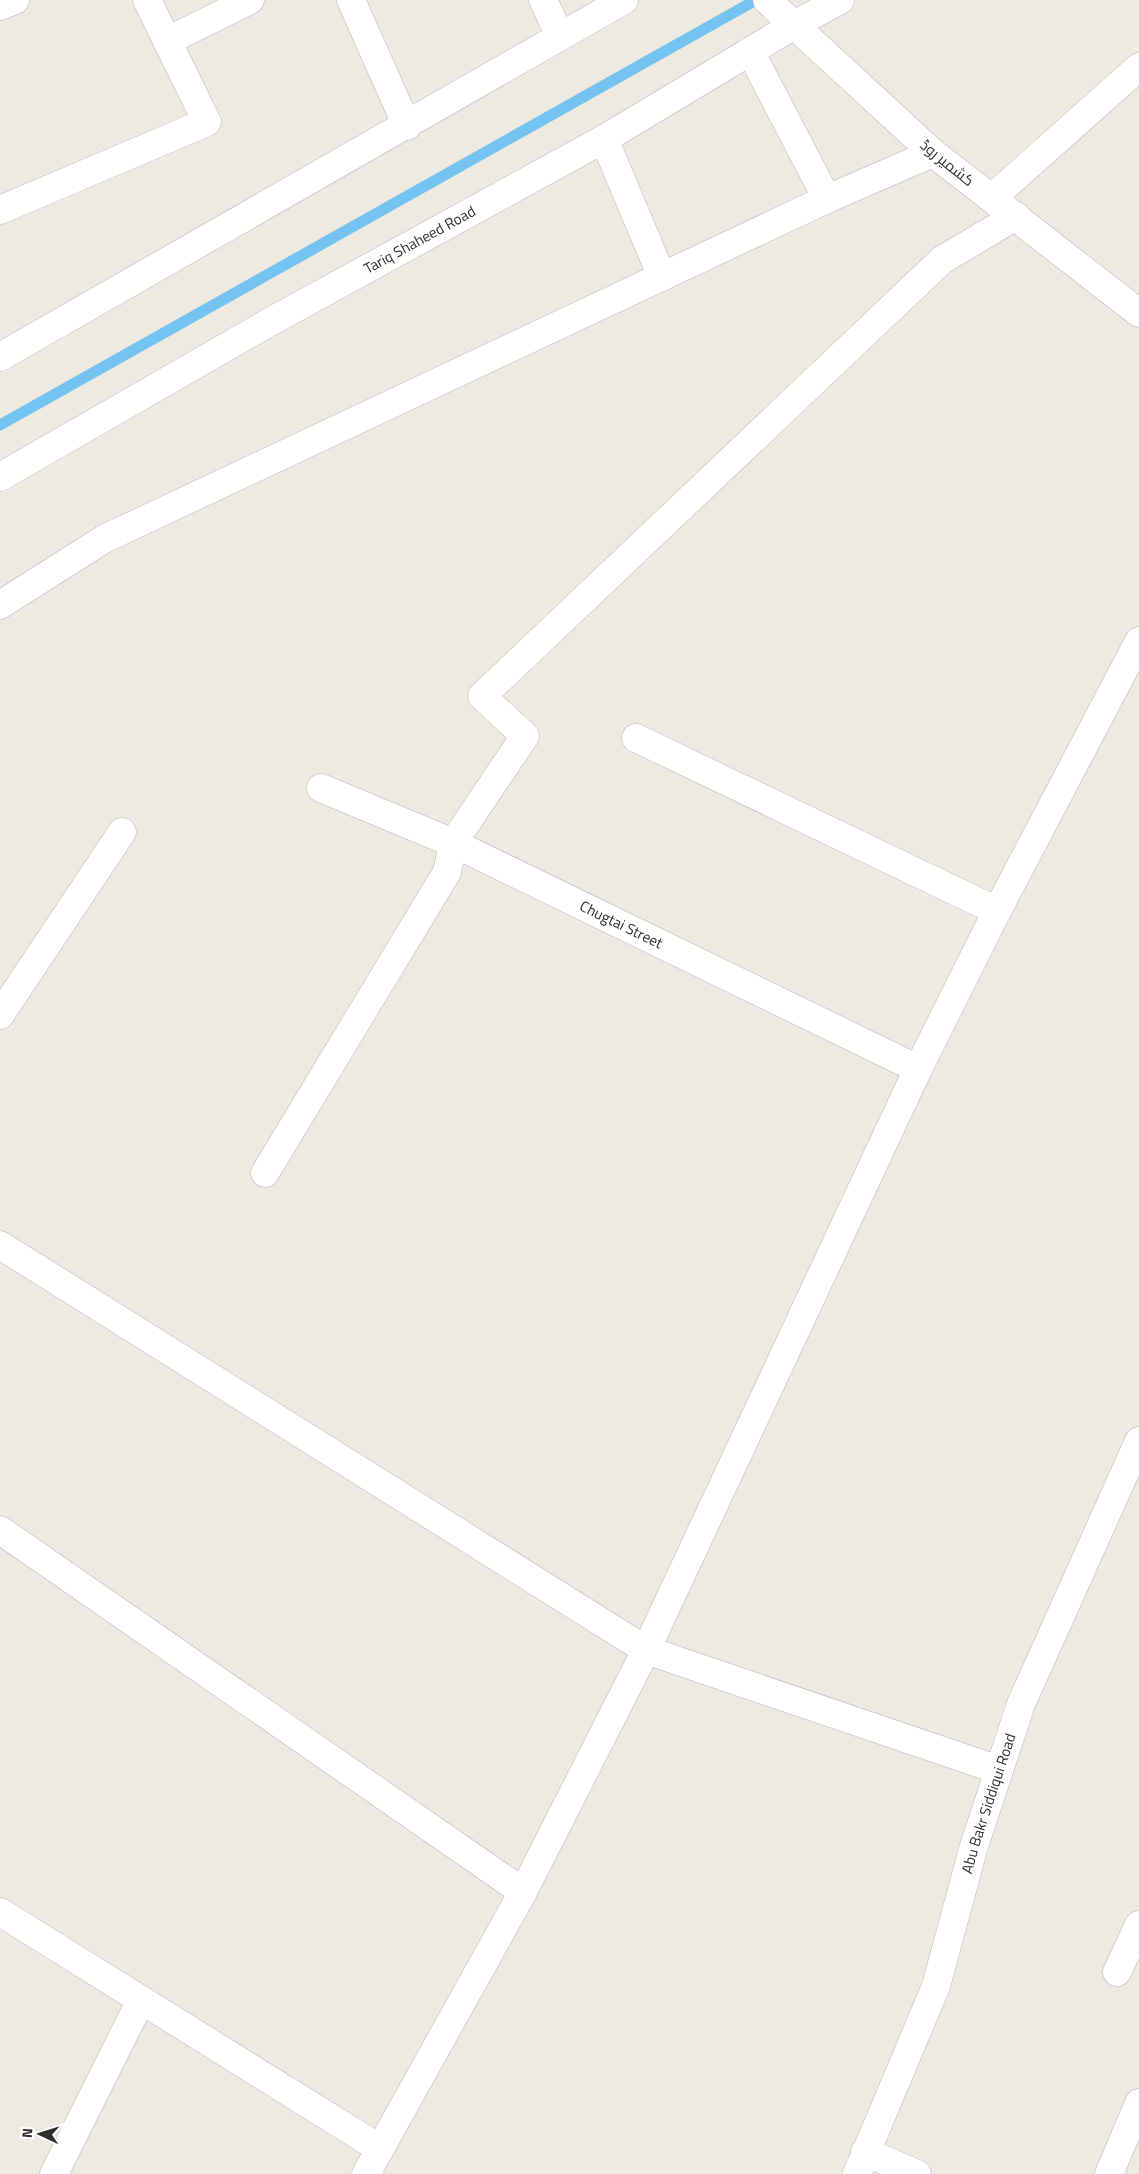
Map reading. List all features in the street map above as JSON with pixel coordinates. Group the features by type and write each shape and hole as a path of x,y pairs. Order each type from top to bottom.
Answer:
{"street":[{"path":"0,6 15,0"},
{"path":"0,210 207,122 147,0"},
{"path":"167,41 250,0"},
{"path":"351,0 407,126"},
{"path":"543,0 560,36"},
{"path":"0,357 407,126 624,0"},
{"name":"Tariq Shaheed Road","path":"0,477 268,324 604,139 750,51 779,12 840,0"},
{"name":"کشمیر روڈ","path":"779,12 933,153 1139,312"},
{"path":"750,51 828,200"},
{"path":"992,198 1139,67"},
{"path":"604,139 662,277"},
{"path":"0,605 104,539 662,277 933,153"},
{"path":"265,1173 447,872 454,843 525,736 482,696 942,260 1016,216"},
{"path":"366,2174 523,1892 646,1650 918,1069 997,911 1139,641"},
{"path":"636,738 997,911"},
{"name":"Chugtai Street","path":"321,788 454,843 918,1069"},
{"path":"0,1015 122,832"},
{"path":"0,1245 646,1650 999,1770"},
{"name":"Abu Bakr Siddiqui Road","path":"861,2163 936,1986 974,1846 1020,1704 1139,1441"},
{"path":"0,1530 523,1892"},
{"path":"1,1914 379,2148"},
{"path":"1117,1972 1139,1925"},
{"path":"54,2174 141,2000"},
{"path":"1109,2174 1139,2103"},
{"path":"861,2163 918,2174"}],"waterway":[{"path":"0,425 756,0"}]}
